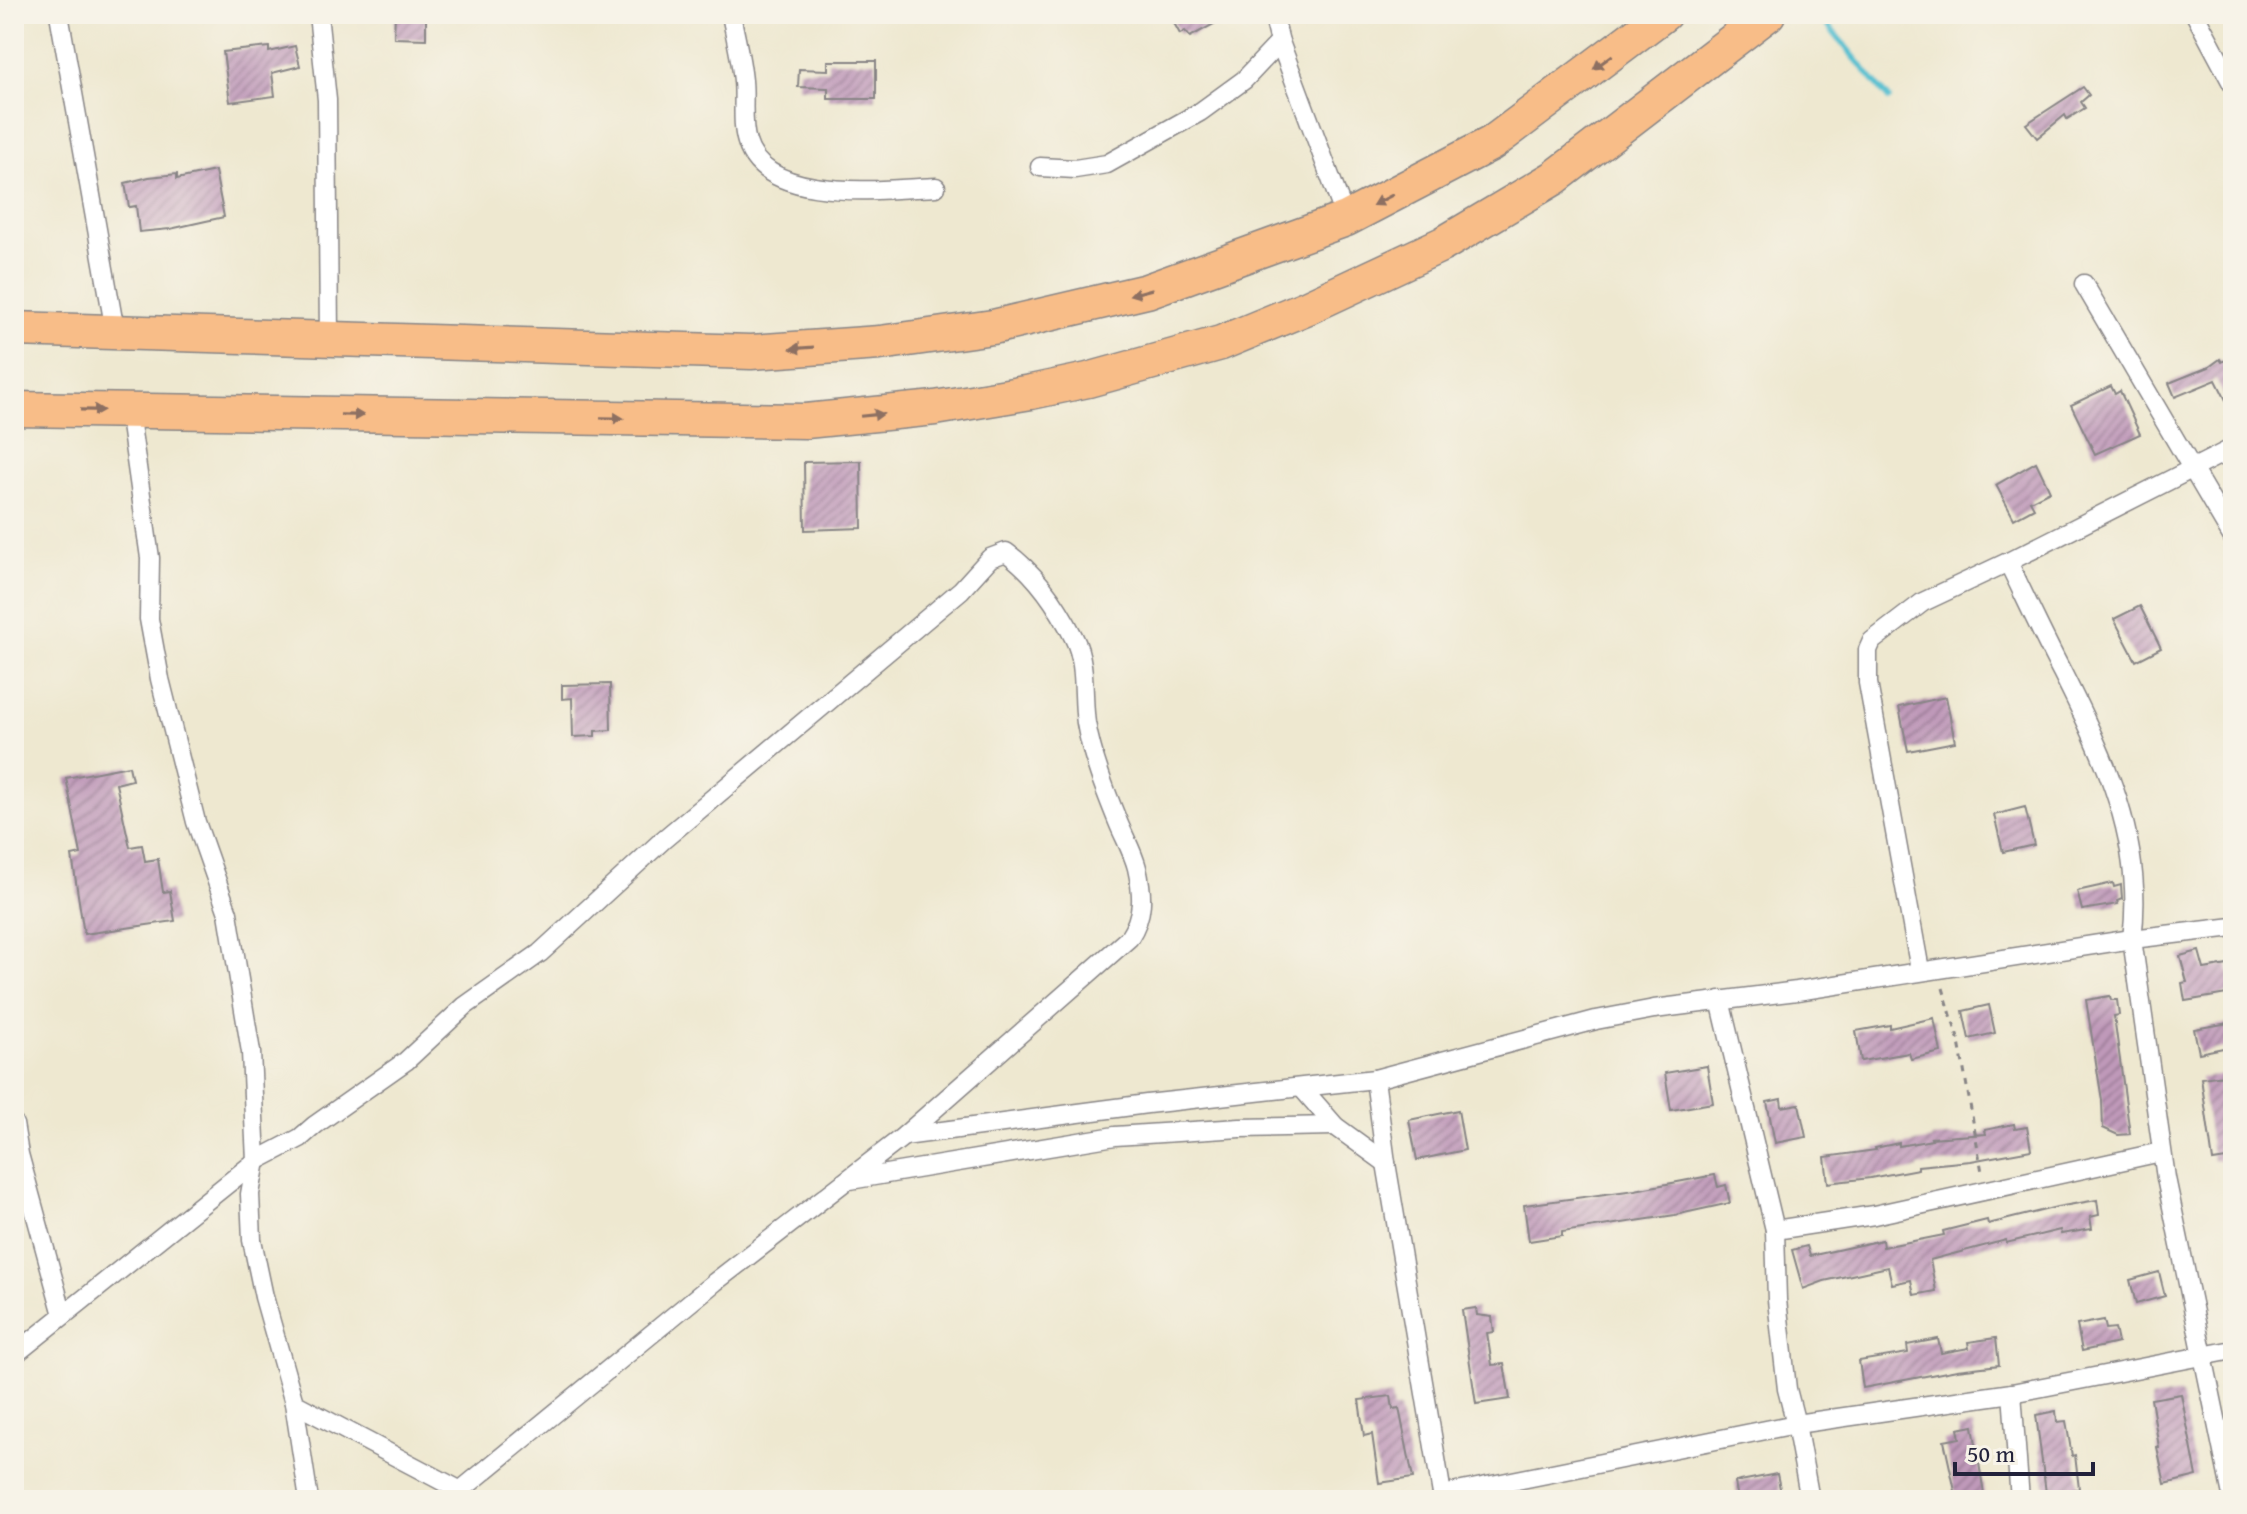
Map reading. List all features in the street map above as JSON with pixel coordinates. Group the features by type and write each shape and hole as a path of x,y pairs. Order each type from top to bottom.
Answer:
{"highway":[{"path":"14,329 751,352 880,343 993,327 1147,291 1346,219 1492,143 1664,14"},
{"path":"14,409 806,421 935,408 1088,380 1221,343 1308,307 1443,244 1554,178 1768,14"}],"street":[{"path":"59,14 115,331"},
{"path":"318,14 327,100 329,337"},
{"path":"731,14 743,80 746,138 751,154 768,172 805,187 936,187"},
{"path":"1273,14 1280,42 1346,219"},
{"path":"2195,14 2233,85"},
{"path":"1040,167 1075,169 1107,164 1200,112 1244,80 1280,42"},
{"path":"2084,284 2233,538"},
{"path":"129,411 150,558 149,619 175,747 196,822 228,913 251,1052 256,1161 250,1194 252,1240 264,1297 294,1403 309,1500"},
{"path":"1928,969 1868,683 1868,650 1872,641 1923,602 2233,448"},
{"path":"14,1355 256,1161 300,1138 406,1061 465,1006 540,953 663,840 961,590 990,558 1006,552 1023,564 1057,609 1076,641 1083,673 1086,722 1102,781 1137,866 1141,906 1139,922 1129,938 904,1136 703,1291 455,1495 294,1403"},
{"path":"2008,562 2091,727 2116,789 2131,859 2136,912 2132,939 2161,1152 2233,1500"},
{"path":"904,1136 1375,1079 1596,1020 2132,939 2233,927"},
{"path":"1720,1000 1775,1230 1777,1300 1787,1389 1810,1500"},
{"path":"1375,1079 1386,1163 1442,1498 1796,1424 2012,1393 2233,1350"},
{"path":"1302,1088 1335,1126 1386,1163"},
{"path":"1076,1141 1085,1112"},
{"path":"14,1124 19,1154 63,1315"},
{"path":"845,1181 1076,1141 1224,1129 1335,1126"},
{"path":"1775,1230 1874,1215 2161,1152"},
{"path":"2012,1393 2020,1500"}],"path":[{"path":"1928,969 1959,1042 1985,1192"}],"building":[{"path":"395,14 426,14 426,39 394,38"},
{"path":"1169,14 1232,14 1190,37 1185,31 1180,34"},
{"path":"295,46 300,66 272,73 275,96 230,102 223,52 269,47 269,52"},
{"path":"828,61 876,61 876,99 828,99 828,88 798,87 799,69 828,70"},
{"path":"2083,87 2089,95 2081,102 2085,108 2067,119 2065,115 2037,138 2026,124"},
{"path":"215,171 224,217 170,229 139,232 136,206 129,207 125,183 177,174 177,179"},
{"path":"2233,356 2233,414 2216,380 2175,397 2169,383"},
{"path":"2111,386 2115,394 2120,391 2140,434 2095,454 2071,405"},
{"path":"861,461 862,528 805,530 804,462"},
{"path":"2036,462 2050,491 2030,501 2034,508 2014,519 1996,485"},
{"path":"2140,606 2161,648 2136,661 2114,619"},
{"path":"610,684 611,730 595,731 595,736 573,737 572,698 562,699 562,685"},
{"path":"1946,697 1955,742 1908,751 1899,707"},
{"path":"129,766 132,780 116,784 130,847 142,845 145,861 158,859 163,892 170,891 175,921 84,934 72,856 81,854 66,778"},
{"path":"2025,807 2034,845 2003,852 1994,815"},
{"path":"2113,883 2114,887 2121,885 2122,899 2117,901 2118,904 2082,910 2077,891"},
{"path":"2199,951 2204,969 2228,965 2233,993 2185,1001 2182,983 2187,982 2180,956"},
{"path":"2110,996 2111,1000 2117,1000 2119,1015 2114,1016 2130,1134 2118,1135 2103,1128 2102,1100 2086,1000"},
{"path":"1989,1005 1995,1033 1969,1039 1963,1011"},
{"path":"1934,1018 1941,1052 1911,1059 1909,1053 1861,1061 1856,1031 1890,1025 1890,1028"},
{"path":"2229,1023 2233,1046 2199,1053 2194,1029"},
{"path":"1707,1066 1713,1103 1671,1110 1665,1073"},
{"path":"2233,1074 2233,1158 2213,1161 2201,1078"},
{"path":"1781,1099 1782,1107 1799,1104 1806,1137 1775,1143 1767,1102"},
{"path":"1458,1110 1465,1150 1417,1160 1409,1120"},
{"path":"2014,1124 2015,1129 2027,1127 2031,1150 1828,1183 1825,1157 1931,1138 1986,1134 1985,1130"},
{"path":"1715,1175 1718,1187 1726,1185 1730,1203 1675,1215 1562,1232 1562,1236 1529,1241 1524,1205 1635,1190"},
{"path":"2097,1200 2099,1215 2090,1217 2092,1229 2061,1234 2060,1230 2006,1243 2006,1240 1930,1260 1936,1291 1914,1295 1911,1280 1892,1284 1888,1267 1824,1281 1803,1289 1792,1250 1807,1246 1810,1256 1882,1240 1883,1247 1944,1235 1943,1231 1987,1220 1988,1224"},
{"path":"2159,1272 2165,1296 2136,1304 2130,1280"},
{"path":"1476,1308 1477,1315 1492,1317 1494,1332 1487,1333 1492,1365 1504,1364 1510,1399 1476,1404 1462,1310"},
{"path":"2104,1320 2106,1329 2115,1328 2118,1343 2082,1351 2077,1325"},
{"path":"1996,1338 1999,1365 1863,1388 1859,1361 1908,1353 1907,1345 1938,1339 1941,1353 1969,1348 1968,1342"},
{"path":"2181,1394 2197,1476 2165,1484 2151,1399"},
{"path":"1391,1396 1393,1409 1399,1408 1413,1478 1379,1483 1372,1434 1364,1436 1359,1400"},
{"path":"2056,1411 2057,1422 2066,1421 2072,1456 2075,1455 2079,1489 2046,1493 2036,1415"},
{"path":"1973,1426 1985,1500 1957,1500 1944,1441 1960,1438 1958,1429"},
{"path":"1777,1474 1781,1493 1777,1494 1778,1500 1738,1500 1735,1482"}],"waterway":[{"path":"1825,22 1889,99"}]}
